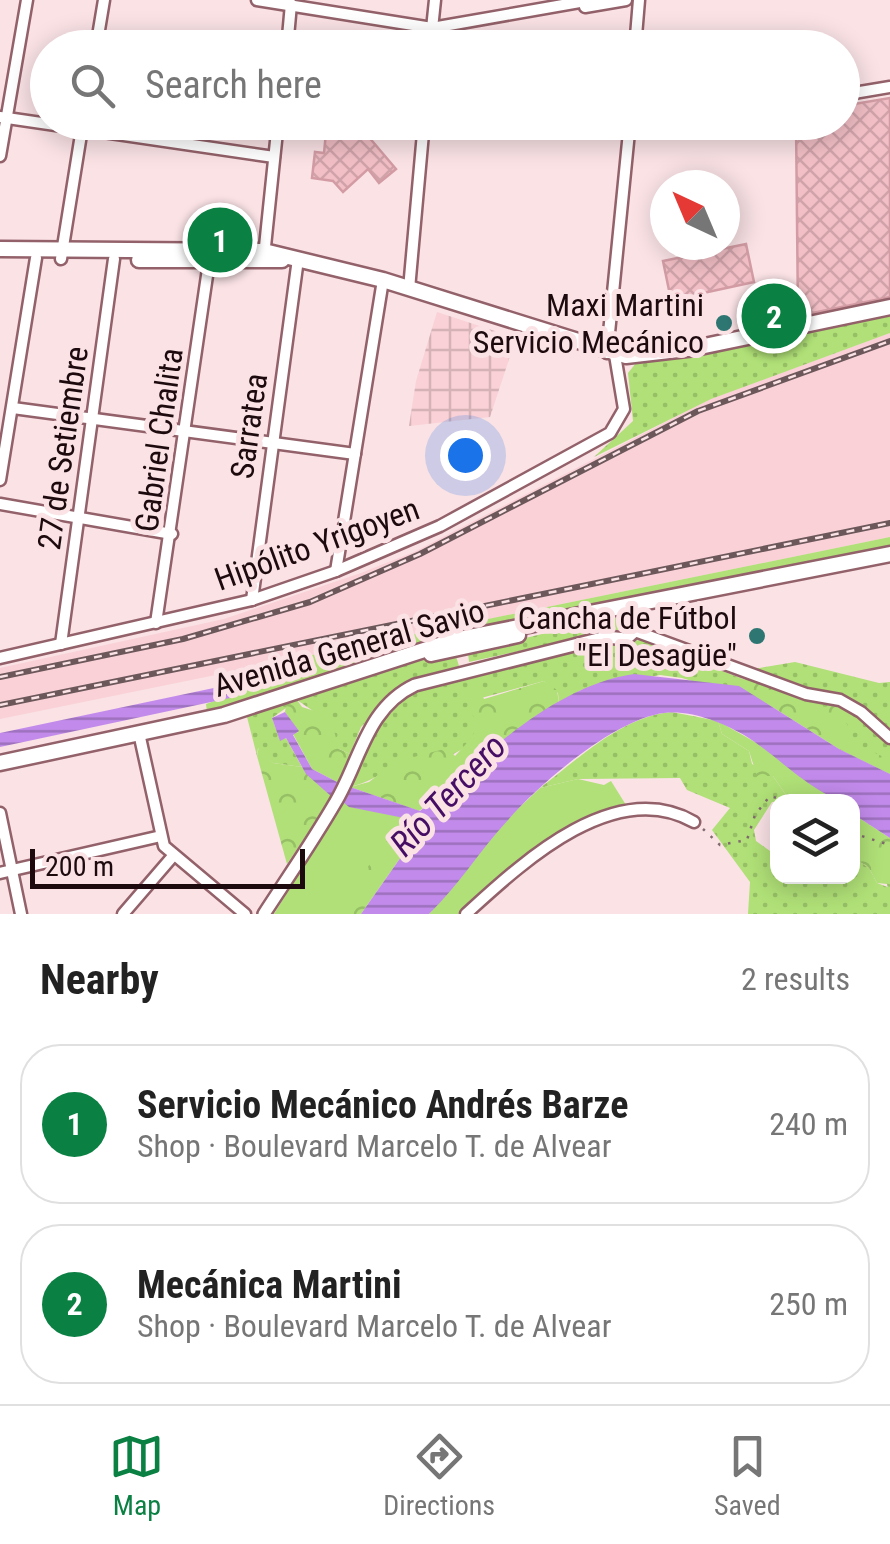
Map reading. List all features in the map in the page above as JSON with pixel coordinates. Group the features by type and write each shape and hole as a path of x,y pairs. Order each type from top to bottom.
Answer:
{"main road":[{"path":"0,249 114,260 209,262 264,256"},
{"path":"0,257 298,259 383,280 611,354 664,354 890,307"},
{"path":"630,606 890,554"},
{"name":"Avenida General Savio","path":"0,763 224,715 365,669 630,606"}],"street":[{"path":"0,156 26,0"},
{"path":"99,30 104,0"},
{"path":"257,0 292,3 427,30"},
{"path":"432,30 435,0"},
{"path":"437,30 591,0"},
{"path":"438,30 626,0"},
{"path":"637,30 639,0"},
{"path":"288,30 292,3"},
{"path":"860,92 890,87"},
{"path":"4,118 30,121"},
{"path":"61,255 80,140"},
{"path":"166,140 274,158"},
{"path":"264,256 276,140"},
{"path":"409,290 422,140"},
{"name":"Hipólito Yrigoyen","path":"0,658 252,600 336,571 423,534 610,433 624,409 611,354 629,140"},
{"path":"0,480 36,258"},
{"name":"Sarratea","path":"252,600 298,259"},
{"name":"27 de Setiembre","path":"61,644 114,260"},
{"name":"Gabriel Chalita","path":"156,624 209,262"},
{"path":"336,571 383,280"},
{"path":"13,408 355,454"},
{"path":"0,504 172,534"},
{"path":"630,606 634,630"},
{"path":"264,914 337,800 365,732 404,692 466,672 606,637 626,639 634,630"},
{"path":"634,630 806,694 840,700 862,712 890,738"},
{"path":"459,644 466,672"},
{"path":"139,733 161,836 172,856 245,914"},
{"path":"471,912 540,853 596,821 648,808 671,811 694,822"},
{"path":"0,813 6,872 21,914"},
{"path":"6,872 161,836"},
{"path":"124,914 172,856"}],"path":[{"path":"694,822 715,842 732,846 747,840 755,815 770,796"},
{"path":"860,836 890,846"}],"shaded area":[{"path":"437,312 516,338 490,417 409,426 416,381"},
{"path":"890,333 890,537 0,719 0,668 224,619 361,573 414,552 710,399"}],"green space":[{"path":"890,312 890,333 711,399 594,457 633,421 628,373 636,363"},
{"path":"890,537 890,549 437,639 207,712 206,704 239,692 234,671"},
{"path":"612,617 626,621 626,628 469,662 468,652"},
{"path":"641,640 790,697 846,709 870,723 890,745 890,774 839,749 780,708 660,675 581,690 559,703 558,693 544,681 470,701 477,721 475,736 465,747 350,787 370,735 410,693 610,643"},
{"path":"455,653 459,666 403,685 361,727 350,754 339,749 319,715 297,700 272,718 280,740 286,738 302,767 273,763 258,748 257,756 246,713 364,673"},
{"path":"795,662 879,683 890,682 890,731 861,705 747,670"},
{"path":"748,676 816,707 840,706 854,743 890,760 890,774 839,749 739,686"},
{"path":"544,681 557,690 559,703 419,811 350,787 369,782 395,762 448,748 455,756 476,728 470,690 480,691 484,699"},
{"path":"297,700 302,707 330,716 339,749 350,754 339,783 312,769 293,734 298,732 285,712 286,704"},
{"path":"672,712 718,721 722,734 749,751 752,764 773,776 785,794 770,794 770,805 754,830 756,841 770,851 770,884 860,884 860,862 869,868 877,883 890,888 890,914 748,914 750,882 712,830 730,808 687,790 680,778 578,779 540,788 618,730"},
{"path":"718,721 762,746 826,794 785,794 773,776 757,776 749,751 722,734"},
{"path":"259,746 273,763 302,767 332,797 287,864 257,756"},
{"path":"578,779 604,785 611,781 626,805 558,836 458,914 429,914 508,818 540,788"},
{"path":"343,802 404,817 334,914 274,914"},
{"path":"357,807 414,820 401,857 361,914 297,914"},
{"path":"860,819 890,838 890,900 887,884 877,883 869,868 860,862"}],"water":[{"name":"Río Tercero","path":"634,674 739,686 839,749 890,774 890,838 860,819 860,794 826,794 726,726 685,713 664,713 623,727 559,771 508,820 429,914 361,914 401,857 414,820 349,807 343,802 350,787 420,811 519,728 546,709 604,681"},
{"path":"238,686 239,692 230,698 0,747 0,733"},
{"path":"285,712 299,731 293,735 312,769 339,783 332,797 306,774 286,738 280,741 272,718"}],"building":[{"path":"890,98 890,297 798,316 796,140 860,140 860,103"},
{"path":"325,140 371,140 396,169 379,183 368,169 343,192 333,181 312,178 315,152 324,153"},
{"path":"746,244 754,282 671,300 663,261 740,260 740,245"}],"railway":[{"path":"0,677 183,639 310,602 420,554 698,411 890,341"},
{"path":"0,705 890,523"}],"place":[{"name":"Servicio Mecánico Andrés Barze","path":"220,240"},
{"name":"Mecánica Martini","path":"774,316"},
{"name":"Maxi Martini Servicio Mecánico","path":"724,323"},
{"name":"Cancha de Fútbol \"El Desagüe\"","path":"757,636"}]}
